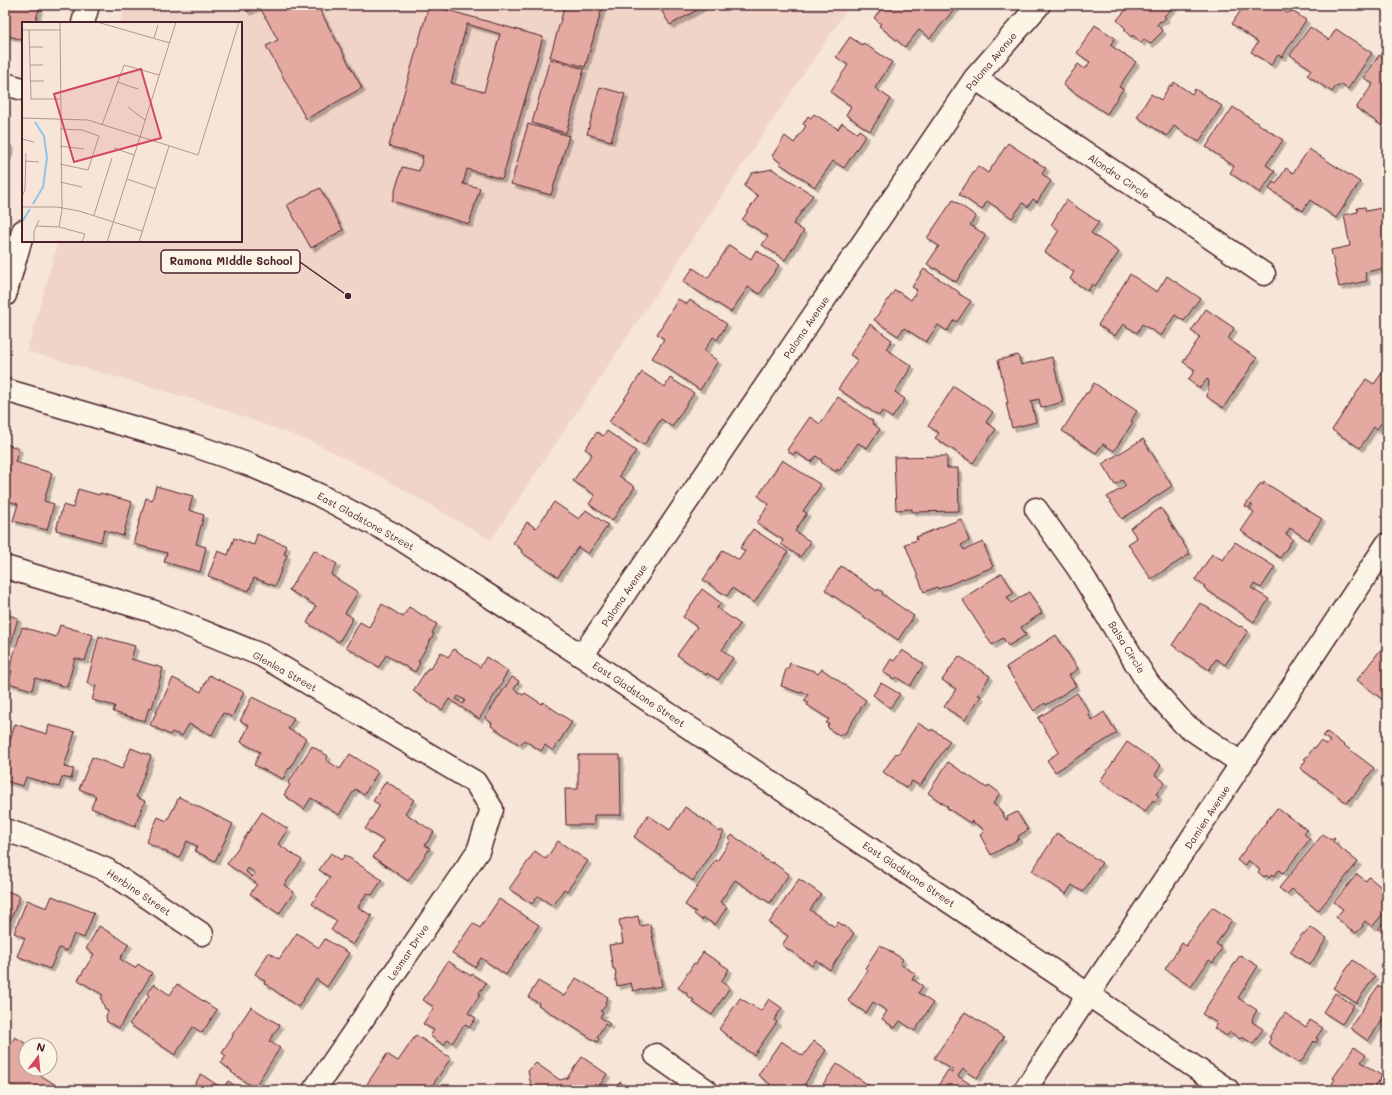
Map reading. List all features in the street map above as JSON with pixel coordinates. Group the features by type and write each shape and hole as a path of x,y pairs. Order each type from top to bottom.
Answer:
{"street":[{"path":"83,22 88,5"},
{"name":"Paloma Avenue","path":"582,656 976,78 1039,5"},
{"name":"Alondra Circle","path":"976,78 1264,274"},
{"path":"5,84 22,89"},
{"path":"5,295 22,235"},
{"name":"East Gladstone Street","path":"5,390 190,444 250,465 317,494 393,534 582,656 1089,995 1228,1090"},
{"name":"Balsa Circle","path":"1036,509 1078,568 1148,683 1184,724 1241,763"},
{"name":"Damien Avenue","path":"1026,1090 1387,544"},
{"name":"Glenlea Street","path":"5,567 152,611 261,655 475,782 492,809"},
{"name":"Lesmar Drive","path":"314,1090 478,851 492,809"},
{"name":"Herbine Street","path":"5,830 35,840 107,870 202,934"},
{"path":"656,1055 706,1090"}],"shaded area":[{"path":"125,5 850,5 491,540 378,475 315,443 206,403 27,351 58,242 242,242 242,22 120,22"}],"building":[{"path":"5,5 40,5 35,22 22,22 22,40 5,35"},
{"path":"243,5 317,5 362,88 306,119 266,46 278,40 259,6 247,12"},
{"path":"429,5 543,37 502,179 467,169 463,184 480,188 469,224 392,201 402,167 419,171 423,156 389,146","holes":["467,24 500,34 484,92 451,83"]},
{"path":"565,5 603,5 585,67 550,57"},
{"path":"658,5 706,5 670,25"},
{"path":"885,5 958,5 930,38 919,30 905,47 879,26 881,24 874,18"},
{"path":"1130,5 1176,5 1164,16 1166,18 1161,22 1160,21 1157,25 1163,31 1150,44 1144,39 1141,43 1133,35 1131,37 1124,30 1126,29 1117,20"},
{"path":"1244,5 1275,5 1287,13 1292,11 1306,20 1282,57 1278,55 1271,65 1251,52 1258,42 1232,24"},
{"path":"1095,25 1115,38 1110,45 1136,62 1119,87 1123,89 1107,114 1063,85 1078,64 1085,69 1090,62 1077,53"},
{"path":"1310,27 1329,40 1336,29 1372,53 1348,89 1340,84 1338,87 1336,86 1332,92 1307,75 1311,69 1290,55"},
{"path":"850,37 862,45 863,43 892,62 875,88 891,99 870,131 846,115 851,106 830,92 848,65 836,57"},
{"path":"1379,55 1387,61 1387,129 1356,108 1373,84 1364,78"},
{"path":"550,59 584,69 566,133 532,123"},
{"path":"1174,82 1192,94 1195,89 1222,106 1199,142 1174,126 1167,136 1137,117 1151,94 1161,100 1170,85 1172,86"},
{"path":"600,87 625,94 611,141 587,134"},
{"path":"1233,107 1283,140 1266,165 1275,171 1260,193 1230,173 1234,166 1206,147"},
{"path":"814,114 838,129 842,123 857,133 859,130 866,135 844,168 833,161 815,187 780,164 781,163 772,156 785,136 794,143 806,126 803,124 808,116 811,118"},
{"path":"528,124 569,136 551,195 511,184"},
{"path":"5,143 11,145 7,158 5,157"},
{"path":"1008,143 1046,168 1042,174 1051,181 1037,202 1033,199 1028,207 1023,203 1012,218 987,201 982,210 959,194 978,166 988,173"},
{"path":"1309,149 1360,182 1336,218 1310,200 1303,211 1269,189 1273,182 1276,184 1286,168 1293,173"},
{"path":"772,169 813,195 793,224 804,231 785,260 762,245 768,236 742,220 758,196 744,186 752,173"},
{"path":"320,188 343,230 311,248 287,205"},
{"path":"953,200 976,216 970,225 986,235 956,282 927,264 939,246 927,238"},
{"path":"1066,200 1099,222 1091,233 1119,252 1095,286 1092,284 1088,291 1070,279 1074,272 1045,252 1059,230 1051,225"},
{"path":"1365,207 1366,211 1387,207 1387,268 1365,272 1367,281 1339,287 1331,250 1350,246 1344,215 1358,212 1357,208"},
{"path":"729,245 751,259 756,250 779,265 760,294 748,287 731,312 683,282 693,268 708,278"},
{"path":"924,269 971,301 957,322 954,320 947,331 938,325 926,342 904,328 898,336 874,320 895,290 911,300 917,290 912,287"},
{"path":"1130,274 1157,292 1167,276 1200,298 1184,321 1175,315 1161,336 1142,324 1137,333 1123,324 1115,336 1098,325"},
{"path":"678,299 687,304 690,300 727,324 717,340 713,337 704,351 718,361 700,390 652,358 664,339 657,334"},
{"path":"1206,309 1234,328 1228,339 1257,358 1223,408 1207,397 1209,381 1207,379 1200,388 1188,380 1195,370 1183,362 1200,337 1191,331"},
{"path":"870,324 892,340 886,349 912,366 895,392 905,399 892,418 882,411 879,416 838,389 858,360 850,355"},
{"path":"1018,355 1021,365 1052,357 1063,402 1041,408 1039,399 1031,401 1036,422 1012,428 998,360"},
{"path":"1384,370 1387,372 1387,415 1377,429 1374,427 1360,448 1332,430 1366,379 1374,384"},
{"path":"642,372 665,387 670,378 694,393 672,427 661,419 644,445 609,422"},
{"path":"1094,383 1137,411 1131,421 1133,422 1114,451 1103,444 1096,453 1062,431"},
{"path":"954,386 993,412 986,422 996,429 973,463 935,438 939,433 928,426"},
{"path":"838,397 873,421 872,423 880,429 867,448 858,443 839,471 837,469 836,472 821,462 822,460 816,456 811,462 795,452 793,455 787,450 810,417 820,424"},
{"path":"607,431 636,451 619,476 635,487 612,521 589,504 595,495 573,481 592,454 585,449 597,432 603,436"},
{"path":"1143,439 1172,486 1122,519 1107,497 1126,486 1122,480 1115,485 1102,464"},
{"path":"5,444 19,448 15,462 52,473 44,501 54,504 47,530 13,521 18,504 5,500"},
{"path":"947,456 947,468 958,468 959,511 912,512 912,509 896,510 894,457"},
{"path":"782,460 821,485 803,511 807,513 795,531 811,542 800,557 781,544 783,540 757,523 769,504 758,496"},
{"path":"1264,482 1322,519 1308,540 1290,528 1286,534 1293,539 1280,558 1241,531 1254,512 1250,509 1253,506 1251,504 1249,508 1245,506 1261,483 1263,485"},
{"path":"156,486 193,496 189,510 204,515 196,544 206,547 200,572 164,562 167,553 133,544 146,498 152,500"},
{"path":"78,489 99,495 100,493 132,502 123,536 104,530 101,542 56,530 63,505 73,508"},
{"path":"554,502 579,519 586,510 608,525 588,554 578,547 558,577 521,552 522,550 513,543 527,522 536,528"},
{"path":"1161,508 1190,554 1151,579 1128,544 1137,538 1130,528"},
{"path":"961,519 969,541 961,545 964,550 983,542 993,567 938,589 937,587 924,592 905,544 917,540 916,537"},
{"path":"753,529 788,552 754,603 732,588 727,596 703,580 723,550 739,560 745,551 740,548"},
{"path":"257,534 287,546 284,554 287,555 275,586 254,578 249,591 208,576 218,551 228,555 234,538 254,545"},
{"path":"1235,542 1275,567 1261,588 1254,584 1251,588 1269,599 1254,622 1204,588 1205,586 1195,580 1212,554 1223,560"},
{"path":"314,550 337,564 331,575 358,592 345,613 353,618 339,642 307,623 316,606 289,590"},
{"path":"841,566 877,591 878,589 883,592 882,594 914,616 898,640 825,590"},
{"path":"1002,573 1014,593 1007,597 1011,603 1029,592 1042,613 1021,627 1026,635 1008,646 1003,638 992,645 962,599"},
{"path":"702,589 721,603 717,608 740,624 722,650 733,658 718,680 707,673 706,675 677,655 697,627 683,617"},
{"path":"1200,603 1248,631 1225,665 1216,659 1209,670 1172,645"},
{"path":"382,604 403,617 409,607 437,624 432,633 434,634 418,662 420,663 415,672 386,655 379,667 346,647 360,622 369,627"},
{"path":"5,614 18,618 11,643 5,641"},
{"path":"60,625 93,635 85,661 75,658 67,687 35,678 32,690 8,683 12,671 9,670 22,627 56,637"},
{"path":"1056,635 1078,669 1069,675 1076,686 1046,705 1045,703 1034,711 1006,667"},
{"path":"99,636 135,646 131,659 163,668 152,708 149,707 145,721 113,712 115,706 92,700 96,686 87,683"},
{"path":"1385,644 1387,646 1387,703 1357,680"},
{"path":"454,649 480,667 486,657 508,671 502,681 503,682 479,719 449,699 442,710 413,691 428,668 430,669 441,652 448,657","holes":["458,696 465,700 463,704 456,699"]},
{"path":"902,650 924,664 910,686 896,677 894,679 883,672 891,659 894,661"},
{"path":"959,656 990,676 978,695 981,696 965,720 944,707 956,689 942,680"},
{"path":"790,663 814,671 818,674 822,669 866,700 844,735 842,733 840,736 829,729 827,726 829,724 826,723 829,719 807,705 808,703 804,701 808,695 802,691 800,693 781,686 786,669 788,669"},
{"path":"209,675 244,692 232,717 223,713 212,735 189,724 182,736 172,732 170,735 150,725 173,678 201,692"},
{"path":"512,677 519,681 514,689 523,695 525,693 542,704 543,702 572,722 553,751 545,745 541,751 524,740 520,745 491,726 492,723 485,718"},
{"path":"881,683 900,694 890,708 873,695"},
{"path":"1077,693 1090,713 1088,714 1092,720 1104,712 1117,733 1055,772 1047,760 1059,752 1038,718"},
{"path":"252,697 294,718 288,729 306,738 290,769 289,768 283,779 254,765 260,752 241,742 249,725 240,721"},
{"path":"918,723 931,731 932,729 950,741 920,786 912,781 907,788 883,772 896,753 898,754"},
{"path":"15,724 47,734 49,725 75,732 64,767 74,769 71,779 62,777 59,787 26,777 23,786 5,781 5,753 6,754"},
{"path":"1327,732 1374,768 1347,803 1300,768 1306,760 1304,759 1320,741 1327,745 1330,741 1323,736"},
{"path":"1127,742 1161,765 1155,775 1165,782 1156,794 1159,796 1155,802 1153,800 1145,812 1100,781"},
{"path":"312,746 328,756 326,760 340,769 350,754 378,772 364,795 355,789 339,815 311,798 304,809 284,795 290,785 288,783"},
{"path":"131,748 151,756 136,797 145,801 135,826 91,808 96,796 79,789 92,757 122,769"},
{"path":"578,755 620,755 621,815 594,815 594,825 566,825 565,789 578,789"},
{"path":"948,762 987,788 989,785 1000,793 993,804 999,808 1006,820 1008,819 1007,817 1017,812 1028,830 1018,836 1019,839 991,855 980,835 984,832 982,828 971,821 970,823 928,793"},
{"path":"386,781 414,800 405,813 434,832 425,845 430,848 408,881 373,857 384,841 365,829 380,805 373,801"},
{"path":"179,797 233,824 215,861 195,851 197,846 187,841 179,858 146,842 158,817 167,821"},
{"path":"685,807 720,832 721,830 724,832 693,881 674,868 675,866 634,837 648,815 670,830"},
{"path":"1277,808 1307,830 1304,834 1310,839 1283,874 1279,870 1274,876 1272,874 1269,878 1266,875 1264,877 1258,872 1260,870 1248,860 1244,866 1237,860"},
{"path":"262,812 288,829 278,844 302,860 284,885 294,892 279,914 250,894 257,884 227,864","holes":["248,868 255,873 252,877 246,872"]},
{"path":"1057,833 1102,863 1083,892 1072,885 1066,894 1032,871"},
{"path":"1323,834 1331,840 1334,838 1335,839 1333,842 1358,862 1318,911 1292,889 1287,894 1279,888"},
{"path":"732,835 763,856 762,858 771,863 772,862 789,874 770,903 735,880 720,902 727,907 715,925 704,918 702,920 694,914 696,912 685,905 715,860 717,861 731,840 729,839"},
{"path":"558,841 588,861 567,891 564,889 553,906 538,896 532,904 509,889 535,851 546,859"},
{"path":"331,853 341,860 345,855 382,880 372,895 367,893 358,907 372,916 353,945 331,930 337,921 312,904 330,877 319,870"},
{"path":"1357,874 1366,881 1369,877 1387,892 1387,909 1372,927 1365,921 1362,925 1363,926 1356,933 1352,930 1351,931 1336,917 1343,909 1334,902"},
{"path":"799,879 821,894 810,910 835,927 838,922 854,933 830,970 816,960 812,966 782,945 788,936 769,923"},
{"path":"5,890 20,896 7,929 5,928"},
{"path":"52,896 94,913 84,938 74,934 67,951 59,948 50,969 17,956 25,938 14,933 27,900 47,908"},
{"path":"499,899 539,925 506,975 481,958 475,967 452,953 473,923 480,928"},
{"path":"1212,907 1232,920 1216,944 1222,948 1213,963 1209,960 1191,987 1165,969 1182,943 1186,946"},
{"path":"638,916 640,926 650,924 662,986 633,991 631,983 617,986 615,969 613,969 609,945 623,943 619,920"},
{"path":"1387,918 1387,936 1378,929"},
{"path":"99,926 129,944 120,959 135,968 138,964 152,973 119,1028 107,1022 106,1016 108,1011 105,1009 101,998 103,995 78,980 94,954 86,949"},
{"path":"1310,927 1327,938 1310,965 1290,952 1303,933 1305,934"},
{"path":"297,933 319,948 325,939 349,953 327,987 316,979 298,1007 264,983 265,981 255,974 269,952 279,959"},
{"path":"880,945 903,959 900,964 916,974 912,979 923,986 918,993 933,1003 915,1031 900,1021 895,1028 882,1019 887,1011 873,1002 866,1013 848,1001 868,970 865,968"},
{"path":"703,952 729,969 721,982 730,987 712,1015 692,1002 694,1000 686,995 687,993 678,988"},
{"path":"1240,955 1258,966 1238,998 1257,1010 1252,1022 1263,1029 1253,1044 1242,1037 1240,1039 1230,1032 1227,1036 1214,1028 1217,1023 1202,1014"},
{"path":"1353,960 1375,976 1356,1003 1333,988"},
{"path":"448,961 471,976 472,974 486,983 468,1013 476,1018 469,1028 465,1024 452,1043 448,1039 444,1045 430,1036 434,1030 423,1024 434,1007 423,1000"},
{"path":"576,978 608,997 605,1002 606,1005 600,1011 603,1013 600,1017 610,1024 608,1026 605,1024 597,1037 599,1039 597,1042 538,1005 539,1003 528,997 538,981 564,996"},
{"path":"154,984 170,995 177,984 217,1010 202,1033 193,1027 175,1055 129,1024 149,996 147,994"},
{"path":"1378,986 1387,991 1387,1013 1368,1041 1350,1028"},
{"path":"1335,993 1354,1005 1342,1024 1323,1012"},
{"path":"740,998 761,1011 769,999 782,1008 774,1020 777,1022 754,1055 731,1040 731,1037 730,1038 719,1029"},
{"path":"251,1007 280,1025 269,1041 280,1048 254,1088 221,1063 226,1056 222,1053"},
{"path":"965,1012 1004,1037 977,1078 963,1069 958,1076 970,1084 966,1090 937,1090 936,1089 948,1070 952,1073 954,1071 934,1058"},
{"path":"1285,1013 1306,1027 1310,1020 1323,1028 1316,1038 1318,1039 1316,1043 1314,1041 1302,1061 1297,1062 1268,1043 1271,1038 1269,1037"},
{"path":"416,1035 451,1058 429,1090 369,1090 365,1087 387,1054 398,1061"},
{"path":"15,1037 18,1039 18,1077 44,1077 56,1085 53,1090 5,1090 5,1052"},
{"path":"781,1041 803,1056 814,1041 826,1050 803,1087 803,1090 766,1090 770,1084 758,1075"},
{"path":"1354,1047 1366,1055 1361,1062 1382,1076 1373,1090 1342,1090 1332,1084 1335,1079 1333,1078"},
{"path":"582,1057 607,1074 597,1090 532,1090 528,1071 536,1063 560,1080 567,1078"},
{"path":"837,1064 873,1088 872,1090 819,1090"},
{"path":"201,1074 223,1089 228,1081 242,1090 191,1090"},
{"path":"620,1082 632,1090 615,1090"},
{"path":"1126,1086 1132,1090 1124,1090"}],"place":[{"name":"Ramona Middle School","path":"348,296"}]}
